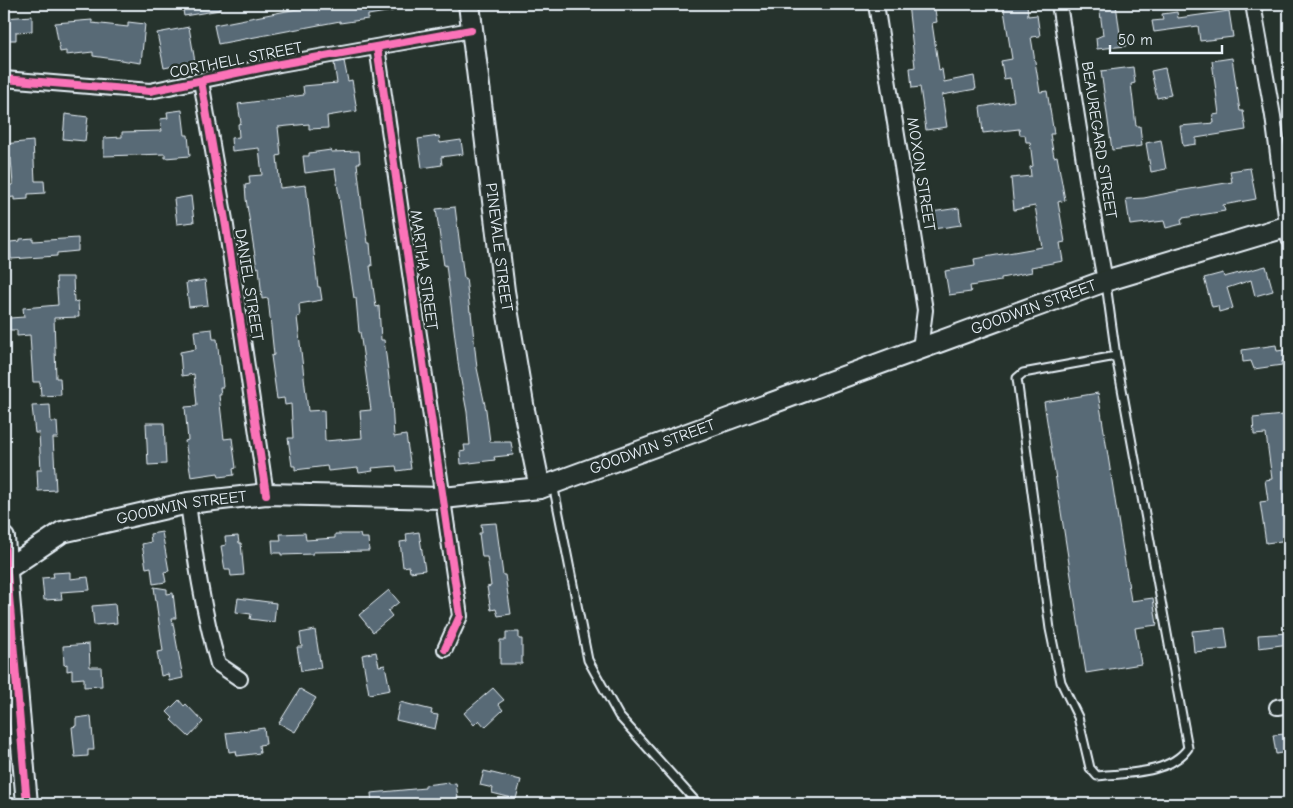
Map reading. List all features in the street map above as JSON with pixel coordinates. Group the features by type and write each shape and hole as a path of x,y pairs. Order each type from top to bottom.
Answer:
{"main road":[{"name":"PINEVALE STREET","path":"469,4 504,291 524,410 546,486"},
{"name":"GOODWIN STREET","path":"5,571 62,532 188,503 266,494 443,498 546,486 1105,281 1289,230"},
{"path":"4,538 5,571 27,804"}],"street":[{"name":"MOXON STREET","path":"876,4 925,310 920,349"},
{"name":"BEAUREGARD STREET","path":"1059,4 1105,281"},
{"path":"1253,4 1273,116 1289,230"},
{"name":"CORTHELL STREET","path":"4,79 150,91 280,64 471,30"},
{"name":"MARTHA STREET","path":"377,46 460,616 445,649"},
{"name":"DANIEL STREET","path":"201,81 226,226 266,494"},
{"path":"188,503 208,629 218,664 240,679"}],"lane":[{"path":"1105,281 1116,356 1188,748 1182,757 1164,765 1142,771 1097,776 1090,768 1078,717 1061,682 1050,629 1017,378 1022,373 1116,356"},
{"path":"546,486 588,660 619,716 698,804"}],"building":[{"path":"182,4 220,4 220,10 184,16"},
{"path":"323,4 392,4 393,11 368,15 368,19 340,23 340,21 218,44 214,25"},
{"path":"908,4 934,4 937,22 932,23 939,70 942,69 944,82 974,76 976,89 942,95 947,127 926,130 920,87 912,88 910,68 915,67"},
{"path":"1003,4 1027,4 1028,16 1037,15 1040,36 1031,37 1040,92 1047,91 1054,134 1050,134 1054,157 1057,156 1065,200 1058,202 1065,242 1060,243 1063,261 1031,267 1032,272 1001,278 1001,281 970,286 971,292 949,295 945,271 975,266 974,259 1042,247 1035,206 1014,210 1011,178 1031,176 1030,167 1033,166 1030,142 1026,142 1025,135 1020,135 1019,129 983,133 980,107 1014,101 1010,78 1004,79 1001,61 1012,59"},
{"path":"1099,4 1116,4 1120,34 1124,33 1126,46 1097,49 1096,38 1103,35"},
{"path":"1229,11 1233,37 1200,41 1198,26 1154,32 1152,21 1163,20 1162,14 1177,12 1178,18"},
{"path":"32,16 32,31 16,32 16,40 4,40 4,18"},
{"path":"92,20 92,23 128,27 128,22 145,24 141,63 93,56 93,52 66,55 66,51 60,52 55,23"},
{"path":"189,27 195,62 164,68 157,33"},
{"path":"1232,58 1240,111 1243,111 1246,130 1196,138 1196,144 1183,146 1180,126 1214,123 1213,115 1219,114 1212,61"},
{"path":"344,61 348,81 352,80 357,111 327,116 328,128 309,129 309,124 278,127 281,155 277,156 280,188 306,185 318,287 320,287 322,300 299,304 300,316 297,317 308,411 324,410 325,441 362,438 360,411 371,410 359,332 356,298 354,298 335,169 305,173 303,156 309,156 309,153 331,150 331,152 359,151 360,163 357,163 362,208 368,243 370,243 372,266 370,266 376,307 379,306 381,340 384,340 392,401 394,437 406,435 411,469 397,471 396,466 372,468 373,471 359,473 358,468 328,471 327,466 295,470 295,466 292,466 288,438 293,438 291,404 285,405 284,398 277,399 271,356 274,355 268,298 262,299 259,267 257,268 246,199 245,185 250,184 249,176 262,175 259,148 232,151 231,138 239,137 238,124 241,123 238,104 304,95 303,86 337,83 334,63"},
{"path":"1133,67 1135,83 1131,84 1136,126 1140,126 1142,146 1112,150 1101,71"},
{"path":"1165,68 1171,95 1157,98 1151,71"},
{"path":"182,110 185,135 188,135 190,156 165,158 165,154 104,156 104,138 122,137 122,132 162,131 160,119 168,118 167,112"},
{"path":"65,114 88,117 85,141 63,139"},
{"path":"439,136 440,143 461,140 463,154 441,157 442,165 422,168 418,139"},
{"path":"1161,140 1166,169 1151,172 1146,143"},
{"path":"33,141 35,181 44,181 45,193 28,194 28,199 14,200 14,197 6,198 5,185 13,185 11,158 4,159 4,144"},
{"path":"1250,168 1256,199 1223,205 1225,211 1183,218 1181,220 1182,224 1166,228 1164,221 1130,225 1126,199 1144,198 1232,182 1230,171"},
{"path":"191,196 194,222 177,224 174,199"},
{"path":"455,207 464,278 466,278 471,312 477,368 486,410 490,442 511,442 513,455 494,457 495,460 461,464 460,452 465,451 464,445 470,445 467,412 459,370 446,265 444,266 436,209"},
{"path":"959,208 961,225 933,229 931,212"},
{"path":"33,238 33,241 78,238 78,251 57,253 57,256 11,259 10,242"},
{"path":"1266,266 1273,291 1255,296 1251,280 1227,288 1233,308 1219,312 1218,306 1212,307 1204,278 1223,273 1224,277"},
{"path":"56,277 73,277 74,302 78,301 79,317 54,318 56,378 60,378 61,395 41,396 40,382 33,382 30,335 17,336 17,330 10,330 10,318 24,317 23,308 58,305"},
{"path":"205,280 208,305 189,307 186,283"},
{"path":"212,329 213,339 217,339 221,365 223,387 220,387 221,395 219,395 224,439 232,438 236,468 233,469 234,475 219,477 218,473 191,477 185,441 188,440 185,407 197,406 194,374 182,376 180,352 196,349 194,331"},
{"path":"1276,345 1277,351 1284,350 1286,361 1282,361 1282,365 1254,369 1251,361 1243,362 1242,350"},
{"path":"1098,393 1131,601 1153,598 1157,625 1135,628 1141,664 1086,673 1044,402"},
{"path":"50,405 51,422 57,422 58,438 53,438 56,490 38,491 37,470 41,470 39,433 35,433 32,406"},
{"path":"1283,415 1287,452 1289,452 1289,540 1266,543 1260,502 1268,501 1265,480 1272,479 1266,434 1254,435 1253,418"},
{"path":"146,423 164,423 166,464 148,465"},
{"path":"496,523 503,575 505,575 511,614 498,616 496,609 491,610 487,587 491,586 488,563 487,557 482,557 479,533 482,533 481,524"},
{"path":"162,532 169,571 164,572 166,582 153,584 151,567 146,568 142,544 151,542 150,534"},
{"path":"419,532 425,570 410,572 409,566 403,567 400,542 407,541 406,534"},
{"path":"305,533 306,540 335,538 335,534 360,534 361,538 368,538 369,551 313,552 313,554 281,555 281,553 273,553 272,540 281,540 280,534"},
{"path":"238,536 239,543 241,543 244,575 231,576 230,570 225,570 221,546 226,545 225,537"},
{"path":"70,572 70,579 88,577 90,590 61,592 62,599 44,600 42,578 54,577 53,573"},
{"path":"154,587 167,589 167,594 173,593 176,618 172,618 183,678 169,681 168,674 161,676 157,652 163,651"},
{"path":"389,590 399,602 388,611 392,616 373,632 359,615"},
{"path":"238,598 276,603 274,622 250,619 251,614 236,612"},
{"path":"115,604 117,623 94,625 92,606"},
{"path":"1225,628 1228,649 1194,652 1192,631"},
{"path":"315,630 321,668 301,671 297,647 302,647 300,633"},
{"path":"506,632 519,632 519,639 522,639 522,664 500,664 500,640 506,640"},
{"path":"1289,633 1289,644 1259,648 1258,635"},
{"path":"89,644 90,667 101,667 102,686 84,687 84,678 72,679 72,670 67,671 67,664 64,665 63,646"},
{"path":"376,652 379,666 385,665 390,690 369,694 362,655"},
{"path":"493,688 504,700 498,704 503,710 485,727 479,720 474,725 464,713"},
{"path":"300,689 316,698 295,732 279,723"},
{"path":"179,700 184,706 186,704 203,722 189,737 171,720 173,718 167,712"},
{"path":"400,702 432,710 431,714 438,715 435,729 396,720"},
{"path":"91,716 94,750 88,750 88,756 75,757 72,727 76,726 76,718"},
{"path":"264,728 266,744 259,745 260,753 237,756 236,751 229,752 226,733"},
{"path":"1285,734 1287,752 1276,754 1273,735"},
{"path":"484,771 521,780 516,799 492,793 493,788 480,785"},
{"path":"449,782 449,784 456,783 458,798 451,799 452,804 427,804 427,800 403,804 372,804 371,793 425,788 425,785"}],"cycle path":[{"path":"4,79 150,91 280,64 471,30"},
{"path":"377,47 460,616 445,649"},
{"path":"201,81 226,226 266,494"},
{"path":"4,538 27,804"}]}
